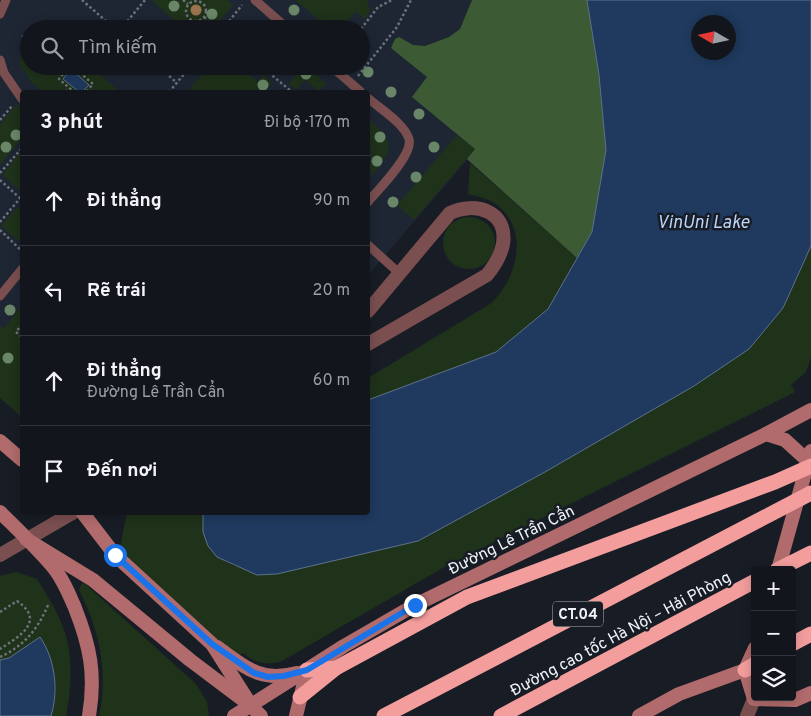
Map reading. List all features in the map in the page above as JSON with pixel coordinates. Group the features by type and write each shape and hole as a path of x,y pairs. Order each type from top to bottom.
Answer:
{"highway":[{"path":"300,697 336,668 467,597 775,482 810,459"},
{"name":"CT.04","path":"384,716 811,492"},
{"path":"786,566 811,553"},
{"name":"Đường cao tốc Hà Nội – Hải Phòng","path":"501,716 751,583"},
{"path":"796,642 811,634"},
{"path":"307,670 336,668"}],"main road":[{"name":"Đường Lê Trần Cẩn","path":"234,716 415,605 766,434 811,410"},
{"path":"766,434 785,440 810,459 779,566"},
{"path":"0,440 20,458"},
{"path":"0,512 54,569 69,592 85,634 91,657 92,679 88,716"},
{"path":"84,515 115,555 212,644 254,673 268,677 284,676 307,670 296,716"},
{"path":"26,539 93,580 261,716"},
{"path":"212,644 251,706"},
{"path":"638,716 679,694 750,667"},
{"path":"796,700 811,693"}],"street":[{"path":"370,309 450,213 462,207 471,206 492,213 500,223 503,243 497,262 487,275 370,343"},
{"path":"0,555 69,515"},
{"path":"747,716 753,701"}],"lane":[{"path":"0,14 6,0"},
{"path":"255,0 278,20"},
{"path":"0,60 4,73 20,97"},
{"path":"342,75 359,90"},
{"path":"370,100 403,129 410,140 409,151 403,160 370,200"},
{"path":"370,247 399,273"},
{"path":"0,296 20,271"}],"path":[{"path":"82,0 105,20"},
{"path":"128,20 145,0"},
{"path":"183,0 188,4"},
{"path":"368,20 378,7 392,0"},
{"path":"370,61 397,27 411,0"},
{"path":"192,20 189,19 186,13 188,4 193,1 202,3 206,9 204,17 198,20"},
{"path":"230,20 242,6"},
{"path":"204,17 207,20"},
{"path":"62,75 59,79 70,88"},
{"path":"82,75 93,84 89,90"},
{"path":"169,75 177,82"},
{"path":"171,90 183,75"},
{"path":"272,75 290,90"},
{"path":"352,84 359,75"},
{"path":"0,120 20,99"},
{"path":"0,173 20,150"},
{"path":"0,180 20,196"},
{"path":"0,222 20,200"},
{"path":"0,230 20,249"},
{"path":"0,612 17,600 29,612 31,619 30,625 0,649"},
{"path":"0,657 19,646 33,634 48,605"}],"shaded area":[{"path":"0,0 587,0 577,258 467,160 370,273 370,90 20,90 20,415 0,398"}],"green space":[{"path":"151,0 227,0 233,5 220,20 174,20"},
{"path":"295,0 367,0 370,10 364,19 356,11 349,20 319,20"},
{"path":"472,0 587,0 599,75 606,150 592,232 577,258 467,159 475,149 412,97 427,77 391,48 395,39 399,37 413,45 425,46 449,37 460,29"},
{"path":"27,75 100,75 118,90 41,90 31,82"},
{"path":"201,75 250,75 257,81 263,75 272,83 267,89 268,90 189,90"},
{"path":"296,75 317,75 326,83 320,90 305,80 296,90 289,84"},
{"path":"17,104 20,107 20,140 0,165 0,124"},
{"path":"370,120 383,133 388,145 385,157 373,175 370,173"},
{"path":"457,135 475,149 414,220 397,205"},
{"path":"20,152 20,190 2,175"},
{"path":"470,163 577,258 548,309 496,352 370,399 370,377 490,304 507,282 513,269 516,255 514,228 507,215 497,205 483,198 468,194"},
{"path":"17,207 20,210 20,242 1,226"},
{"path":"469,217 483,221 491,229 495,243 491,257 483,265 469,269 455,265 447,257 443,243 447,229 455,221"},
{"path":"811,246 811,357 806,372 791,385 795,392 446,566 282,661 261,663 243,653 236,658 122,553 120,547 126,515 203,515 204,532 208,545 218,556 234,566 418,541 545,472 694,386 783,308"},
{"path":"20,308 20,415 0,398 0,326 4,328"},
{"path":"16,572 37,579 65,631 70,655 70,692 66,716 0,716 0,576"},
{"path":"82,583 196,684 207,702 209,716 99,716 103,683 100,651 92,620 79,590"}],"water":[{"name":"VinUni Lake","path":"587,0 811,0 811,246 783,308 749,349 694,386 545,472 418,541 277,574 257,575 217,557 208,546 203,532 203,515 370,515 370,399 496,352 548,309 592,232 606,150 599,75"},
{"path":"66,75 78,75 89,85 84,90 77,90 63,79"},
{"path":"40,637 49,655 54,675 55,696 51,716 0,716 0,660 9,658"}],"building":[{"path":"196,4 202,10 196,16 190,10"}],"route":[{"path":"115,555 212,644 254,673 268,677 284,676 307,670 415,605"}]}
